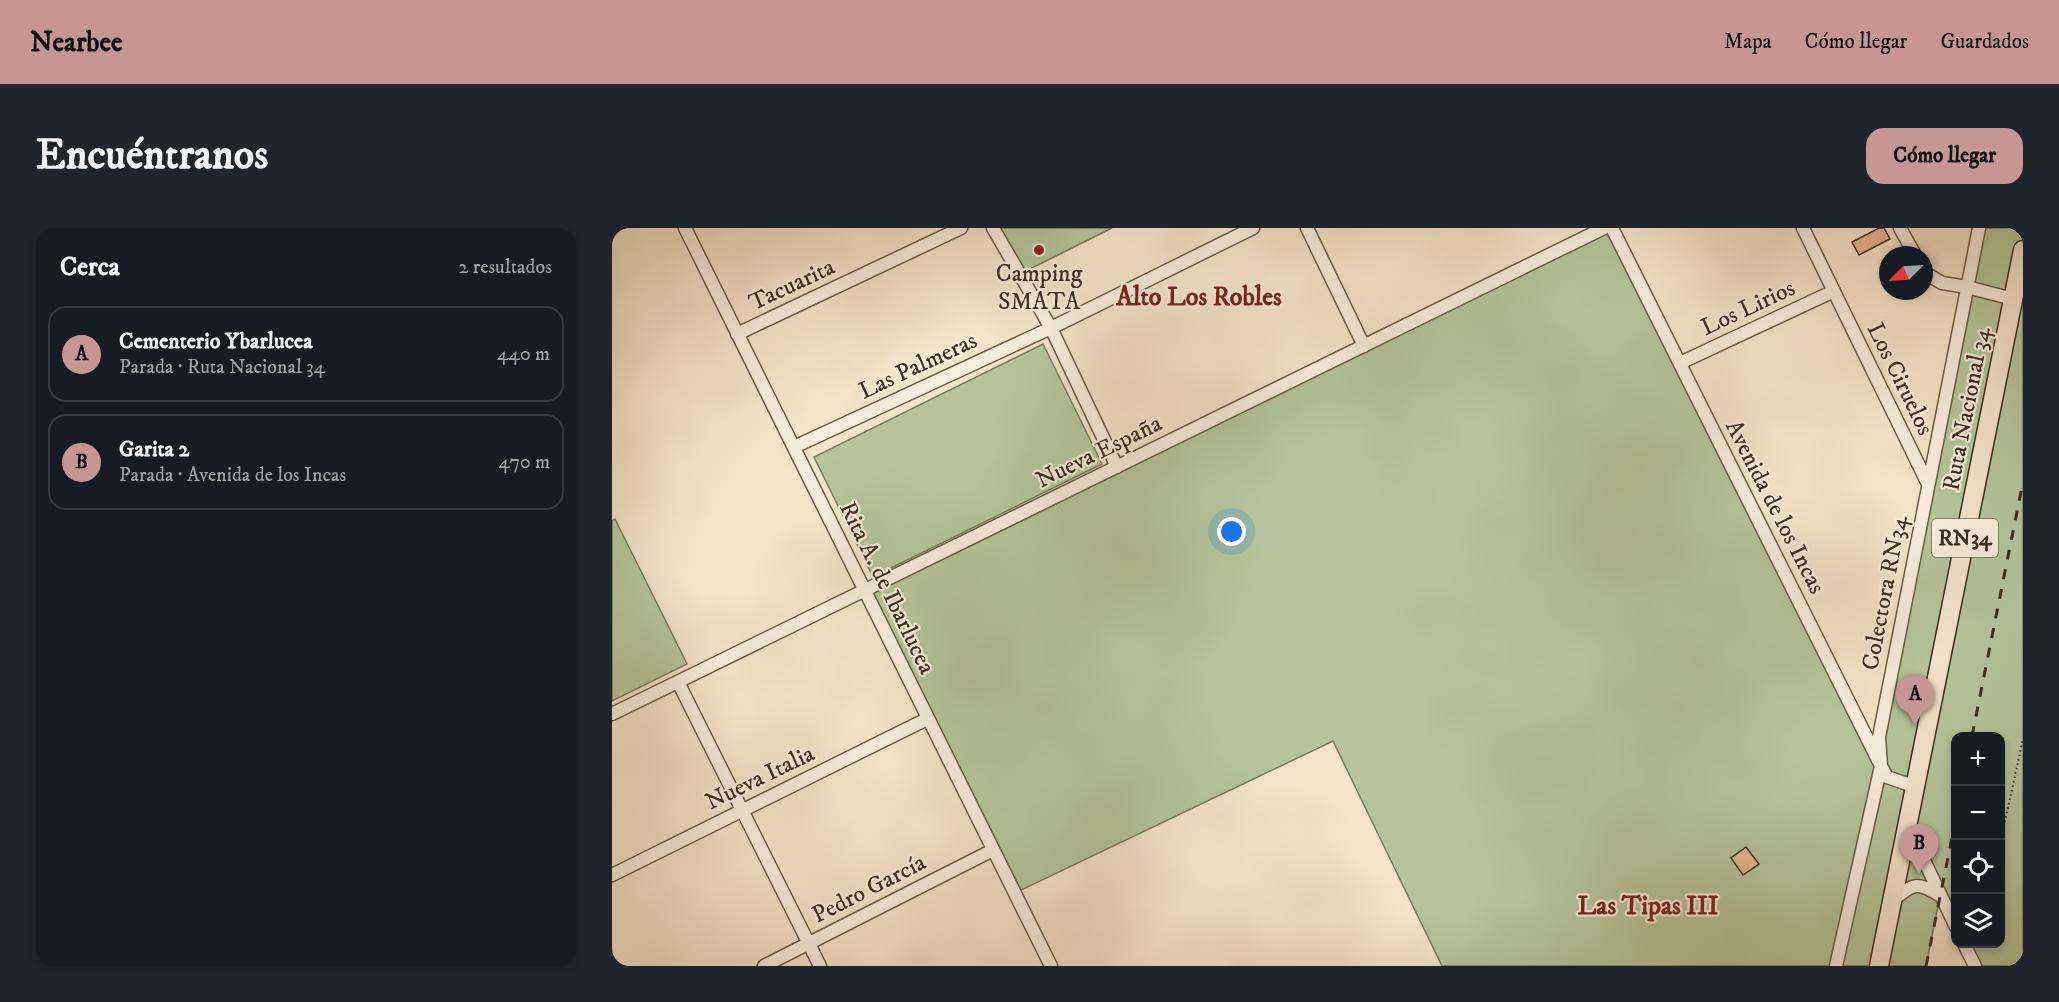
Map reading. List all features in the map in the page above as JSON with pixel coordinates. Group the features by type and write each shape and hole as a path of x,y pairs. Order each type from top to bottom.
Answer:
{"highway":[{"name":"Ruta Nacional 34","path":"1879,966 2023,250"}],"street":[{"name":"Rita A. de Ibarlucea","path":"685,228 795,447 927,719 1052,966"},
{"name":"Tacuarita","path":"737,334 962,228"},
{"path":"993,228 1051,328 1116,467"},
{"name":"Las Palmeras","path":"795,447 1051,328 1253,228"},
{"path":"1307,228 1364,346"},
{"name":"Nueva España","path":"612,714 1604,228"},
{"name":"Avenida de los Incas","path":"1612,228 1881,766 1887,777 1916,787"},
{"name":"Los Ciruelos","path":"1803,228 1928,484"},
{"path":"1900,228 1910,246"},
{"name":"Colectora RN34","path":"1836,966 1881,766 1879,737 1979,228"},
{"path":"1933,278 1942,283 2013,299"},
{"name":"Los Lirios","path":"1680,363 1834,291"},
{"path":"678,682 820,966"},
{"name":"Nueva Italia","path":"612,875 927,719"},
{"path":"1908,827 1951,917"},
{"name":"Pedro García","path":"764,966 993,850"},
{"path":"1893,900 1909,887 1925,886 1940,896"},
{"path":"1966,948 1975,966"}],"path":[{"path":"2002,840 2023,738"}],"green space":[{"name":"Camping SMATA","path":"1000,228 1112,228 1022,273"},
{"path":"1612,228 1880,764 1879,737 1979,228 2023,228 2023,966 1975,966 1966,948 2005,948 2005,732 1951,732 1951,919 1940,896 1926,966 1442,966 1333,741 1015,893 865,591"},
{"path":"1043,344 1102,464 873,577 814,457"},
{"path":"615,519 687,664 612,701 612,521"}],"building":[{"path":"1879,228 1884,228 1890,239 1859,255 1852,242"},
{"path":"1746,847 1759,864 1743,875 1731,858"}],"railway":[{"path":"1973,732 2023,482"},
{"path":"1926,966 1952,840"}],"place":[{"name":"Camping SMATA","path":"1039,250"},
{"name":"Cementerio Ybarlucea","path":"1915,725"},
{"name":"Garita 2","path":"1919,874"}],"district":[{"name":"Alto Los Robles","path":"1199,297"},
{"name":"Las Tipas III","path":"1648,906"}]}
